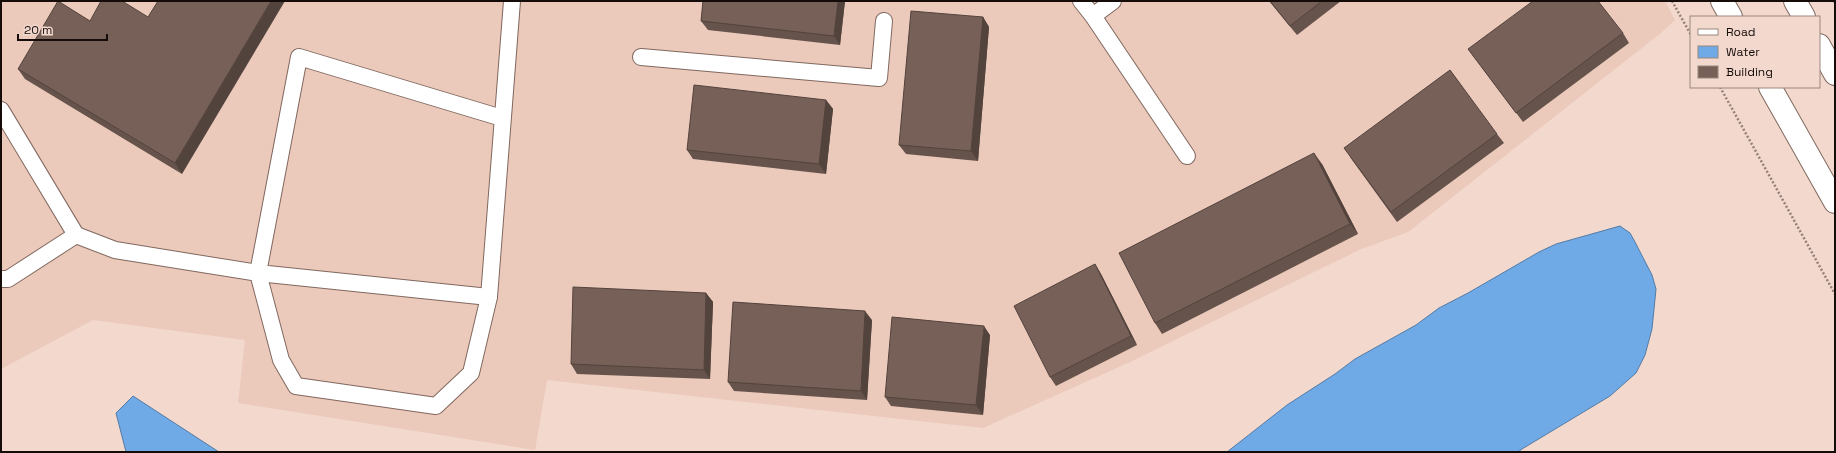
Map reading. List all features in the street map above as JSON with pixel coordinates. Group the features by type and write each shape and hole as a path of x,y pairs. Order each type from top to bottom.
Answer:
{"main road":[{"path":"1722,1 1730,16"},
{"path":"1795,1 1803,16"},
{"path":"1820,47 1835,74"},
{"path":"1771,88 1835,202"}],"lane":[{"path":"502,118 299,57 258,273 280,360 296,386 436,406 471,373 489,297 512,1"},
{"path":"1081,1 1093,16 1187,156"},
{"path":"1093,16 1113,1"},
{"path":"641,57 879,78 884,21"},
{"path":"1,110 76,234 115,250 258,273 489,297"},
{"path":"1,279 8,279 76,234"}],"path":[{"path":"1672,1 1690,33"},
{"path":"1721,88 1835,294"}],"shaded area":[{"path":"1,1 1665,1 1675,20 1661,33 1408,232 1359,250 1130,362 983,428 547,380 535,450 238,403 245,340 93,320 1,369"}],"water":[{"path":"1620,226 1630,233 1652,275 1656,289 1652,329 1645,355 1636,373 1610,396 1518,452 1227,452 1287,405 1335,374 1355,359 1416,325 1439,308 1556,244"},
{"path":"133,396 219,452 126,452 116,413"}],"building":[{"path":"58,1 90,21 101,1 122,1 148,17 158,1 271,1 175,163 18,69"},
{"path":"703,1 838,1 834,36 701,21"},
{"path":"1270,1 1322,1 1290,26"},
{"path":"1533,1 1598,1 1623,33 1516,113 1468,49"},
{"path":"911,11 983,17 971,151 899,145"},
{"path":"1450,70 1497,134 1391,212 1344,148"},
{"path":"694,85 826,100 819,164 687,150"},
{"path":"1314,153 1350,224 1155,323 1119,253"},
{"path":"1095,264 1131,336 1050,377 1014,306"},
{"path":"573,287 706,293 704,370 571,364"},
{"path":"733,302 865,311 861,391 728,382"},
{"path":"892,317 984,326 976,405 885,397"}]}
